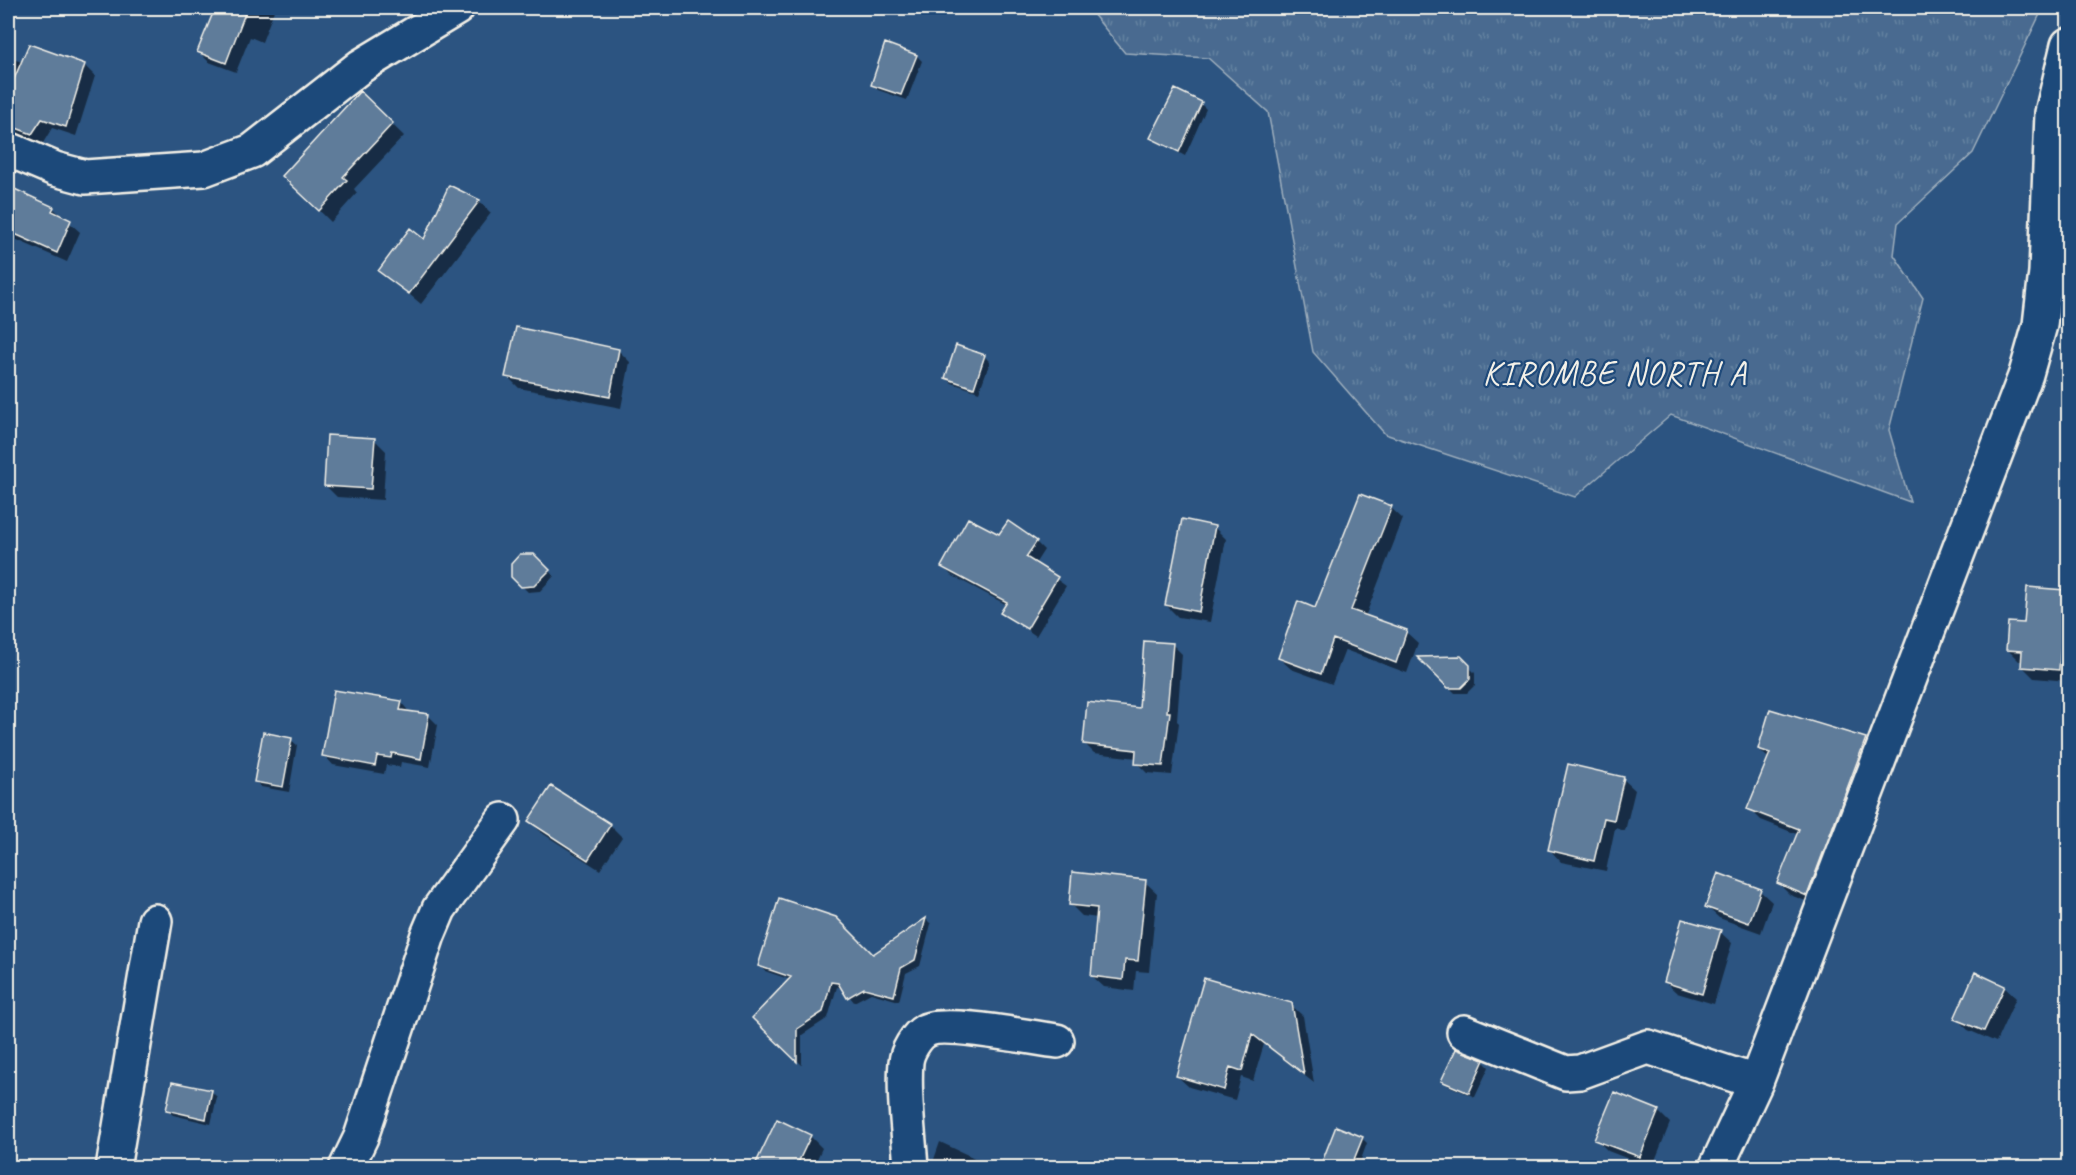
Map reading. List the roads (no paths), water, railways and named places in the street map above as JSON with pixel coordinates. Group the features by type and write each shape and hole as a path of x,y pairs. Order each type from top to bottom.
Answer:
{"street":[{"path":"8,149 55,169 85,177 204,169 252,151 361,66 437,17 457,8"},
{"path":"1716,1167 1756,1082 2026,374 2040,325 2046,272 2052,113 2068,45"},
{"path":"346,1167 361,1137 428,935 440,909 503,820"},
{"path":"113,1167 155,921"},
{"path":"911,1167 906,1060 915,1040 925,1030 938,1028 975,1030 1057,1041"},
{"path":"1464,1032 1566,1073 1580,1072 1648,1047 1756,1082"}],"district":[{"name":"KIROMBE NORTH A","path":"1615,372"}]}
